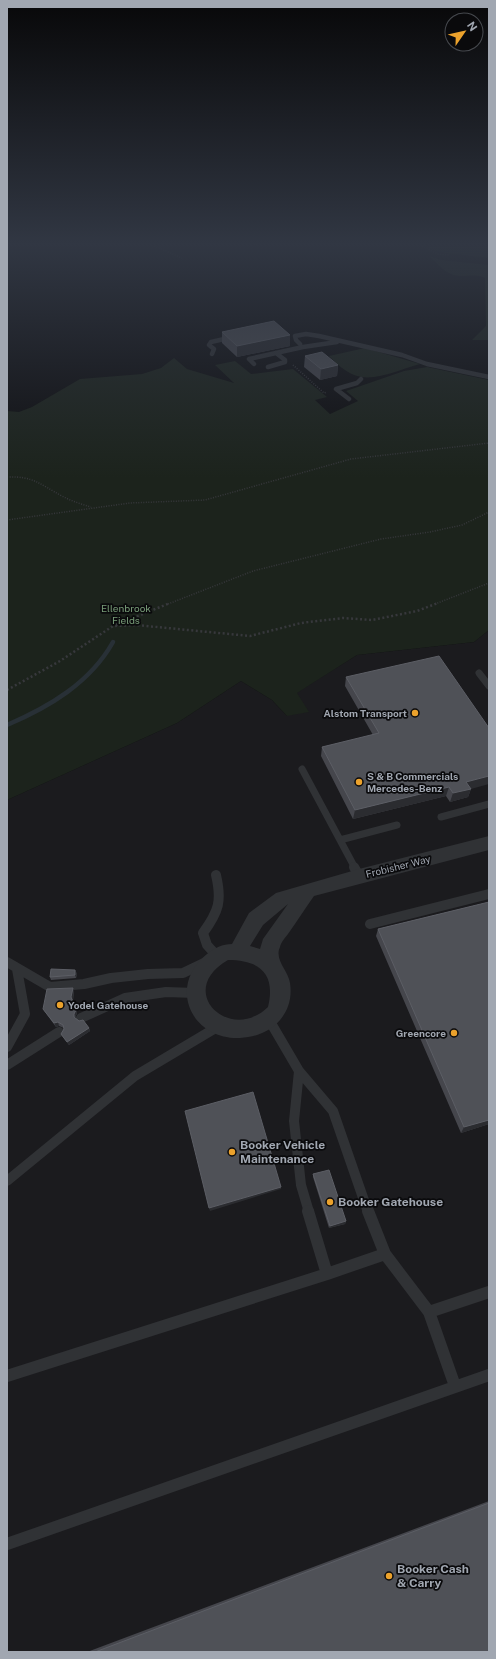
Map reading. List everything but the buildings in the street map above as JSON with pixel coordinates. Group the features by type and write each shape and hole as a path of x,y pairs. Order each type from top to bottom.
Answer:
{"street":[{"name":"Frobisher Way","path":"237,952 256,919 282,898 359,876 489,843"},
{"path":"269,964 270,945 308,890"},
{"path":"226,952 237,952 254,954 269,964 277,974 281,987 279,1001 274,1013 262,1022 247,1028 232,1029 220,1026 208,1018 199,1006 195,993 197,980 203,968 214,958 226,952"}],"lane":[{"path":"288,333 295,336 306,334 319,336 343,343 402,355 427,364 489,377"},
{"path":"212,354 214,349 209,345 210,342 236,336"},
{"path":"295,336 296,340 300,344"},
{"path":"254,364 250,359 322,344 343,343"},
{"path":"268,367 285,362 285,360 276,353"},
{"path":"349,399 337,390 338,388 357,383 361,379"},
{"path":"479,673 489,686"},
{"path":"302,769 359,876"},
{"path":"441,817 489,804"},
{"path":"340,840 397,825"},
{"path":"7,962 50,987 84,984 111,978 183,973 214,958 206,945 203,933 217,914 221,893 216,875"},
{"path":"370,924 489,894"},
{"path":"7,1047 25,1014 17,969"},
{"path":"80,1018 125,998 166,992 195,993"},
{"path":"268,1018 299,1072 333,1111 385,1254 429,1312 455,1386"},
{"path":"7,1181 135,1076 220,1026"},
{"path":"7,1065 59,1032"},
{"path":"299,1072 294,1121 301,1185 327,1274"},
{"path":"7,1376 327,1274 385,1254"},
{"path":"429,1312 489,1292"},
{"path":"7,1544 489,1375"}],"path":[{"path":"285,362 291,364 324,393 337,390"},
{"path":"7,520 91,507 183,500 205,500 351,458 489,443"},
{"path":"7,477 21,476 39,480 64,497 91,507"},
{"path":"7,690 60,661 113,626 209,587 253,571 381,539 430,532 462,525 489,512"},
{"path":"113,626 136,625 250,636 301,623 343,618 372,620 417,611 489,583"}],"shaded area":[{"path":"489,630 489,1652 7,1652 7,800 177,723 241,681 272,700 287,716 296,693 357,655 474,642"}],"green space":[{"path":"486,323 489,323 489,340 472,340 486,326"},
{"path":"365,348 420,364 387,374 362,377 347,371 329,356"},
{"name":"Ellenbrook Fields","path":"174,358 187,369 234,383 215,365 235,361 251,374 293,369 327,397 315,400 330,414 358,401 346,391 404,371 427,367 489,380 489,630 474,642 357,655 297,693 309,712 287,716 272,700 241,681 177,723 7,800 7,411 19,412 32,407 80,379 142,374 161,368"}],"waterway":[{"path":"7,725 53,702 80,682 104,657 113,642"}],"place":[{"name":"Alstom Transport","path":"415,713"},
{"name":"S & B Commercials Mercedes-Benz","path":"359,782"},
{"name":"Yodel Gatehouse","path":"60,1005"},
{"name":"Greencore","path":"454,1033"},
{"name":"Booker Vehicle Maintenance","path":"232,1152"},
{"name":"Booker Gatehouse","path":"330,1202"},
{"name":"Booker Cash & Carry","path":"389,1576"}]}
